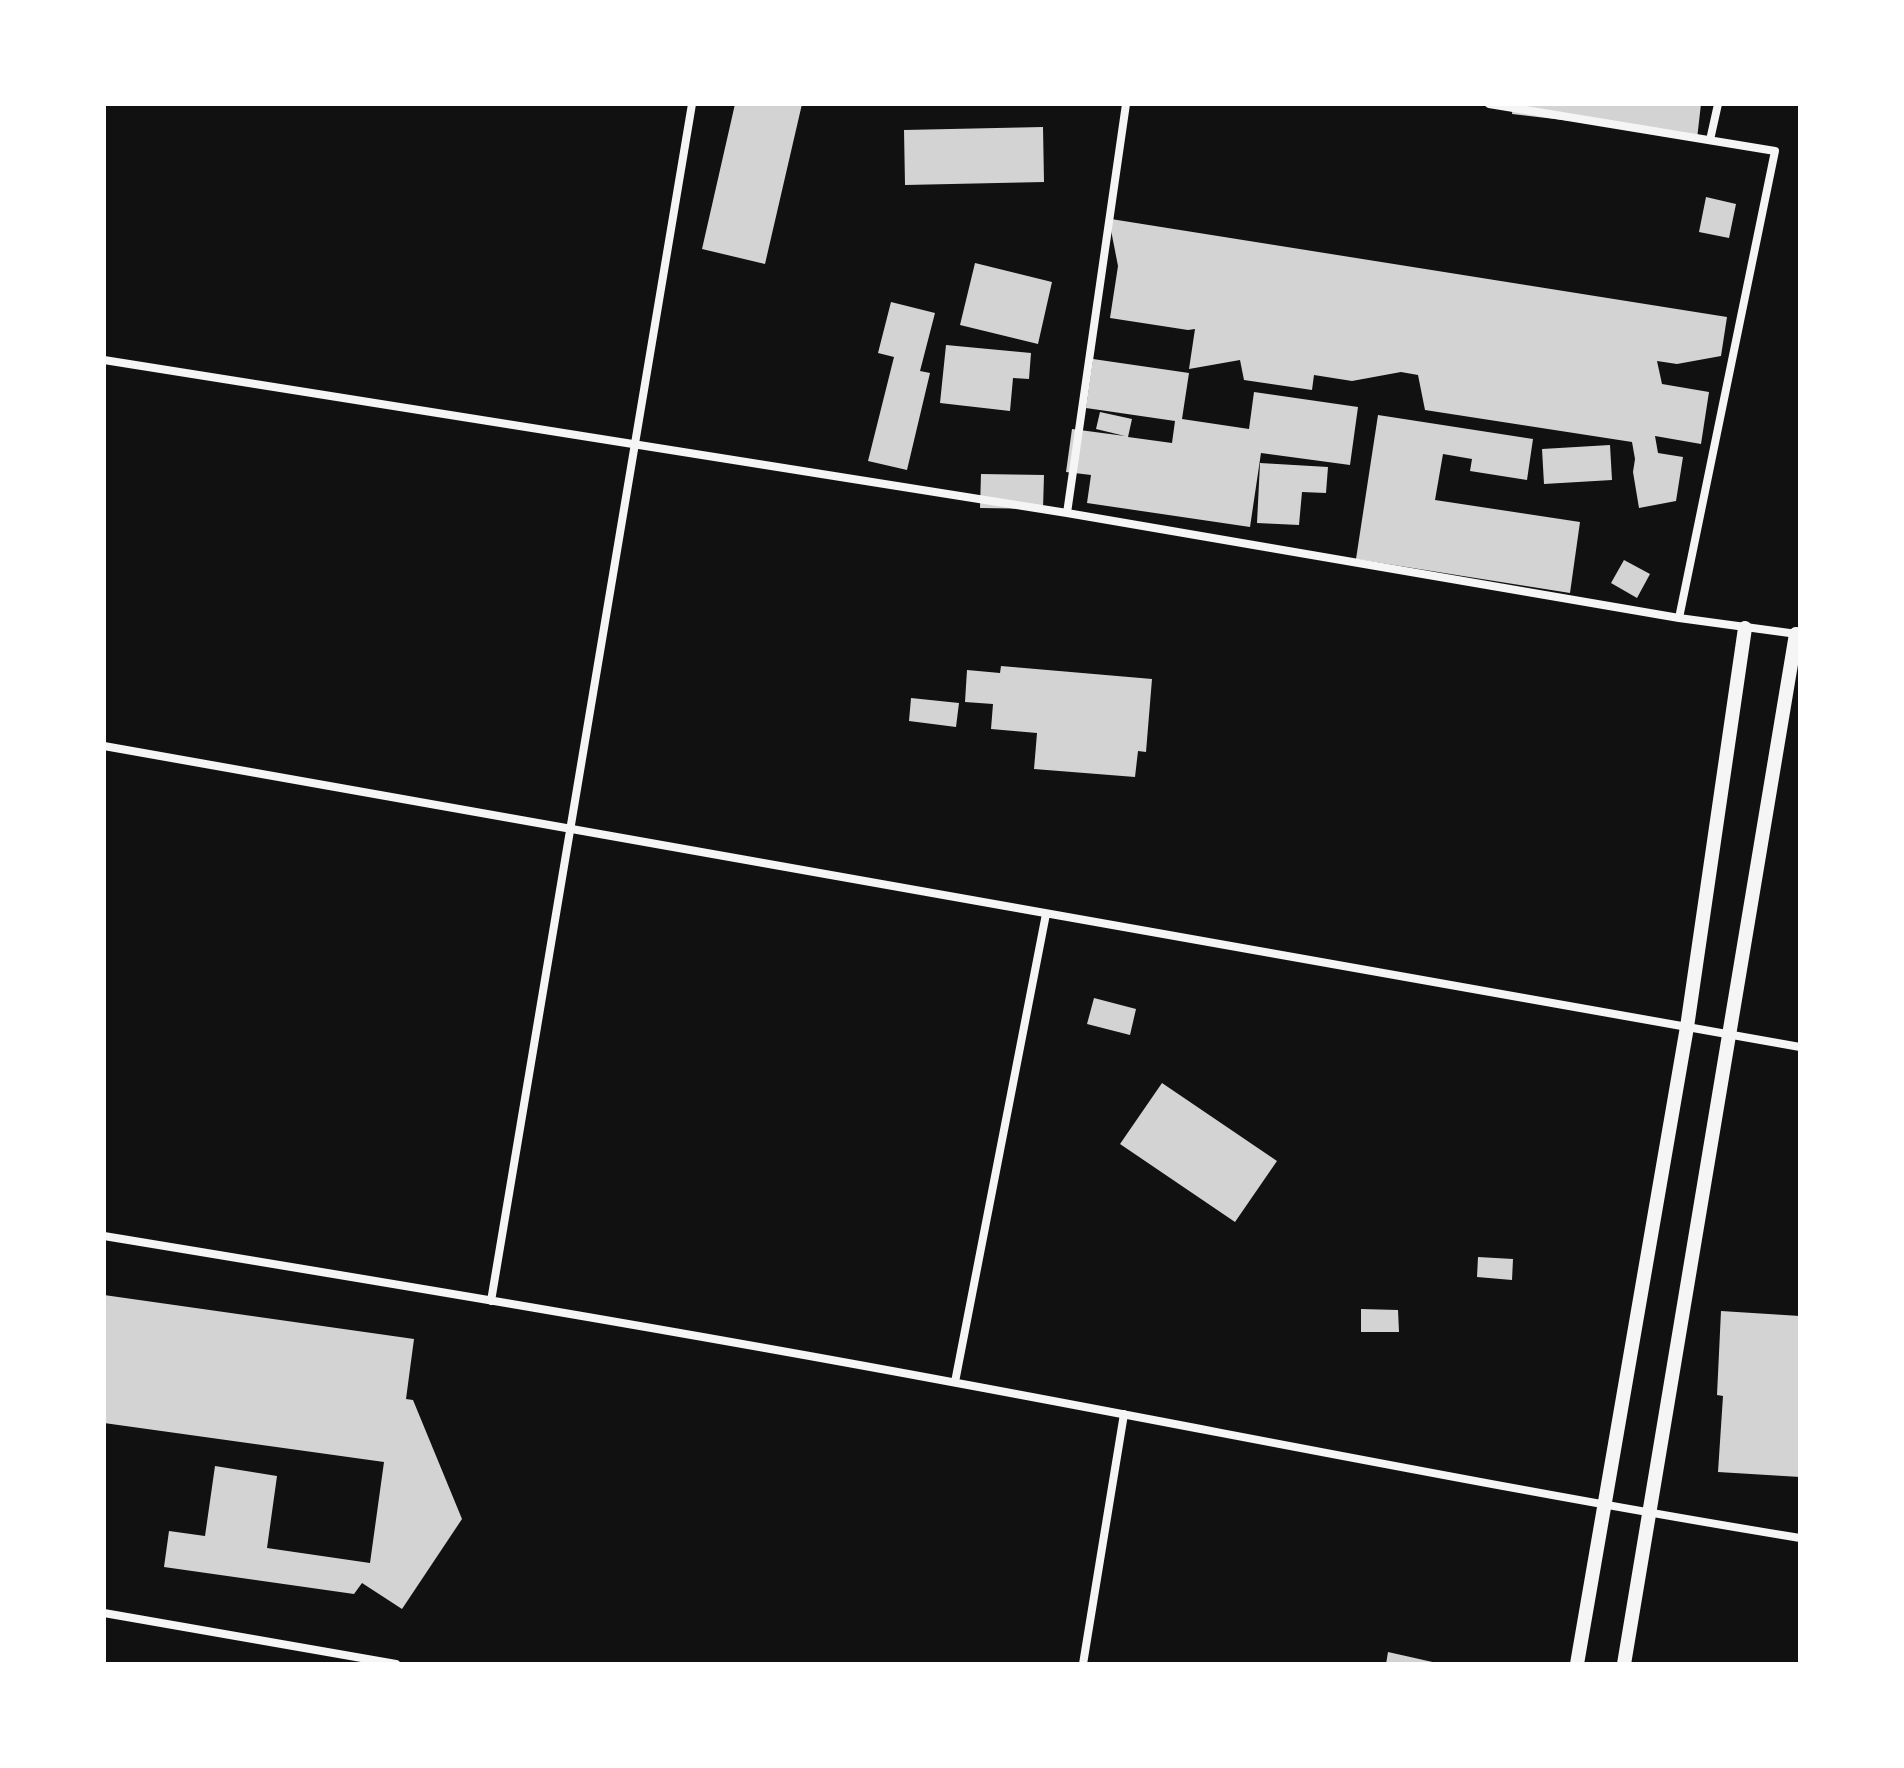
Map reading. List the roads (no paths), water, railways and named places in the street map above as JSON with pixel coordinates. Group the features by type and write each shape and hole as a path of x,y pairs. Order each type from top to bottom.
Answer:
{"street":[{"path":"491,1301 692,104"},
{"path":"1067,513 1126,104"},
{"path":"1489,104 1775,151 1679,618"},
{"path":"1710,140 1718,104"},
{"path":"104,360 1067,513 1679,618 1798,634 1624,1664"},
{"path":"1577,1664 1687,1027 1745,628"},
{"path":"104,746 1800,1047"},
{"path":"955,1382 1046,914"},
{"path":"104,1236 955,1382 1605,1506 1800,1538"},
{"path":"1083,1664 1124,1414"},
{"path":"105,1616 396,1664"}]}
